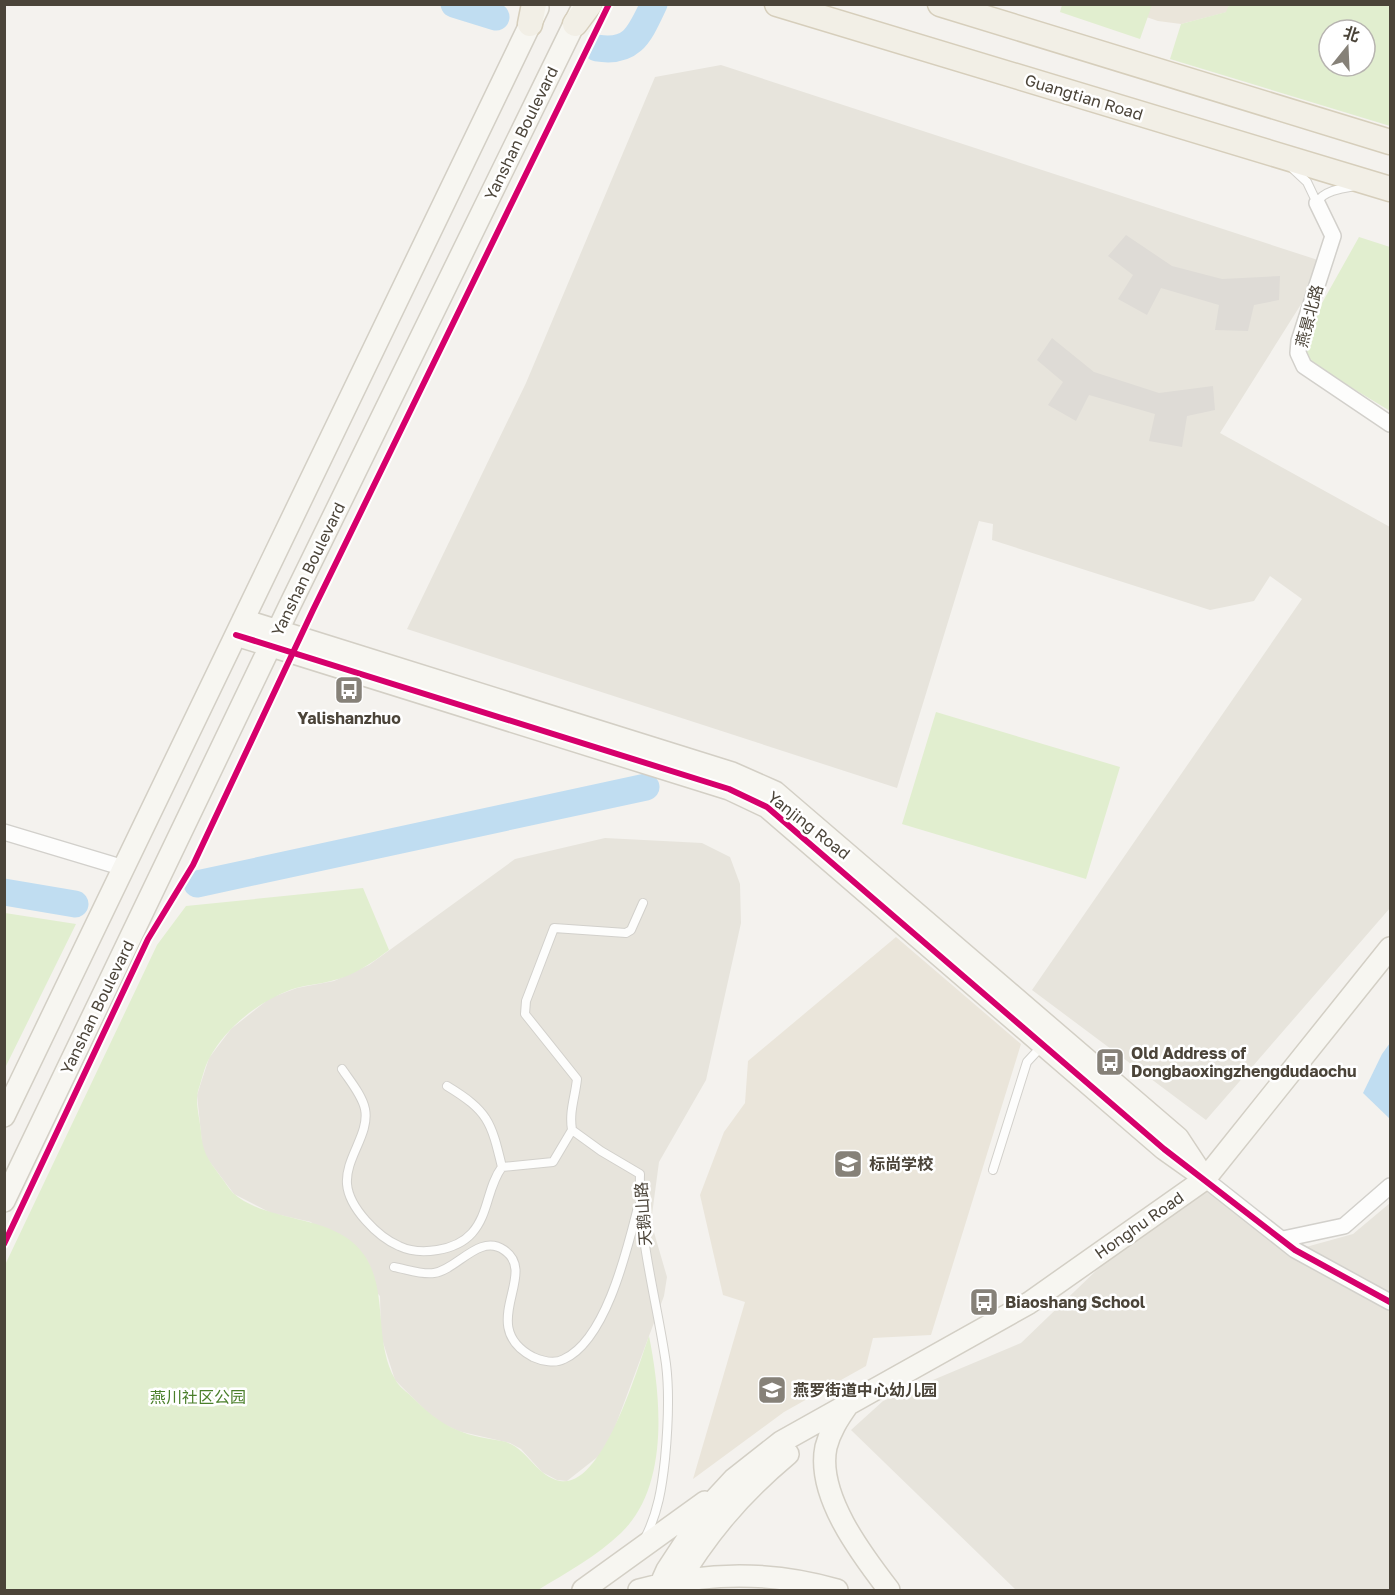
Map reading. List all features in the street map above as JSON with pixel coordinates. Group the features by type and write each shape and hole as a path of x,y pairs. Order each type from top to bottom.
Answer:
{"main road":[{"path":"579,14 590,4"},
{"name":"Guangtian Road","path":"777,4 1386,188"},
{"path":"940,4 1390,142"},
{"path":"4,1116 535,11"},
{"name":"Yanshan Boulevard","path":"4,1201 274,639 579,14"},
{"name":"Yanjing Road","path":"240,627 729,789 755,800 788,822 1164,1149 1205,1179"},
{"name":"Yanjing Road","path":"274,639 732,773 775,792 1178,1138 1205,1179"},
{"name":"Honghu Road","path":"662,1587 705,1513 734,1479 782,1443 849,1403 1029,1303 1205,1179 1390,948"},
{"path":"849,1403 833,1427 826,1446 827,1481 849,1533 889,1590"},
{"name":"Honghu Road","path":"662,1587 745,1492 849,1403"},
{"path":"583,1590 638,1553 734,1479"},
{"path":"662,1587 755,1576 837,1590"}],"street":[{"name":"燕景北路","path":"1317,203 1333,236 1299,340 1298,353 1304,366 1390,424"},
{"path":"4,832 124,868"},
{"path":"1205,1179 1295,1250 1390,1302"},
{"path":"1283,1239 1344,1226 1390,1186"}],"lane":[{"path":"1272,153 1287,162 1307,183 1317,203 1322,196 1348,187 1386,188"},
{"path":"342,1070 365,1106 366,1121 352,1154 347,1185 356,1207 375,1229 399,1246 423,1252 451,1246 470,1235 481,1220 495,1175 502,1167 553,1162 572,1130 570,1111 576,1096 577,1080 525,1014 526,1000 554,928 626,933 631,930 643,903"},
{"path":"993,1170 1028,1062 1044,1043"},
{"path":"447,1086 475,1103 489,1121 502,1167"},
{"name":"天鹅山路","path":"572,1130 601,1151 640,1174 639,1203 647,1263 666,1365 669,1420 655,1519 638,1553"},
{"path":"393,1267 433,1273 477,1249 490,1245 504,1250 514,1263 515,1280 508,1314 508,1334 522,1351 539,1360 558,1362 574,1354 594,1331 628,1245 639,1203"}],"shaded area":[{"path":"1111,5 1229,5 1227,12 1181,24 1158,21"},
{"path":"721,65 1327,263 1220,433 1390,527 1390,908 1206,1120 1032,990 1302,599 1270,576 1254,601 1210,610 992,540 993,524 979,521 897,788 407,629 526,383 655,77"},
{"path":"605,838 702,843 730,857 740,884 741,923 706,1080 659,1162 651,1222 667,1277 664,1296 612,1435 600,1455 567,1481 557,1480 542,1472 521,1449 510,1443 458,1431 435,1420 395,1380 381,1336 380,1296 311,1222 271,1213 234,1194 203,1153 197,1095 209,1058 231,1029 270,998 297,988 334,981 369,965 515,859"},
{"name":"标尚学校","path":"896,937 1021,1044 931,1335 873,1338 866,1366 784,1412 693,1479 745,1302 723,1295 700,1195 724,1132 745,1103 748,1061"},
{"path":"1205,1179 1295,1250 1353,1234 1390,1203 1390,1590 1016,1590 851,1430 883,1401 1021,1343 1157,1212"}],"green space":[{"path":"1062,4 1152,5 1140,39 1060,12"},
{"path":"1229,5 1390,5 1390,126 1170,59 1181,24 1226,12"},
{"path":"1359,237 1390,247 1390,411 1306,360 1303,337"},
{"path":"936,712 1120,767 1086,879 902,824"},
{"name":"燕川社区公园","path":"363,888 389,950 347,976 296,988 271,999 258,1006 226,1035 208,1061 197,1096 203,1146 207,1156 232,1191 246,1202 276,1214 323,1226 351,1241 364,1255 372,1271 377,1288 388,1362 398,1384 443,1423 474,1436 511,1444 551,1478 560,1481 576,1478 590,1466 604,1447 627,1397 649,1336 657,1385 658,1439 655,1466 648,1491 637,1514 621,1533 602,1549 538,1590 5,1590 5,1265 157,945 186,906"},
{"path":"4,913 76,924 5,1068"}],"water":[{"path":"1390,1043 1390,1119 1363,1093 1382,1054"}],"building":[{"path":"1126,235 1172,266 1222,279 1280,276 1279,300 1254,305 1248,331 1215,330 1219,305 1161,288 1147,315 1118,299 1133,275 1108,256"},
{"path":"1052,338 1094,372 1159,393 1213,386 1215,410 1187,416 1182,447 1149,441 1155,414 1089,395 1076,421 1048,405 1063,382 1037,360"}],"waterway":[{"path":"454,4 496,17"},
{"path":"597,48 619,48 634,39 654,4"},
{"path":"197,884 646,787"},
{"path":"4,892 75,904"}],"cycle path":[{"path":"4,1244 148,939 193,865 313,610 609,4"},
{"path":"236,635 729,789 767,807 1164,1149 1295,1250 1390,1302"}],"place":[{"name":"Yalishanzhuo","path":"349,690"},
{"name":"Old Address of Dongbaoxingzhengdudaochu","path":"1110,1062"},
{"name":"标尚学校","path":"848,1164"},
{"name":"Biaoshang School","path":"984,1302"},
{"name":"燕罗街道中心幼儿园","path":"772,1390"}]}
